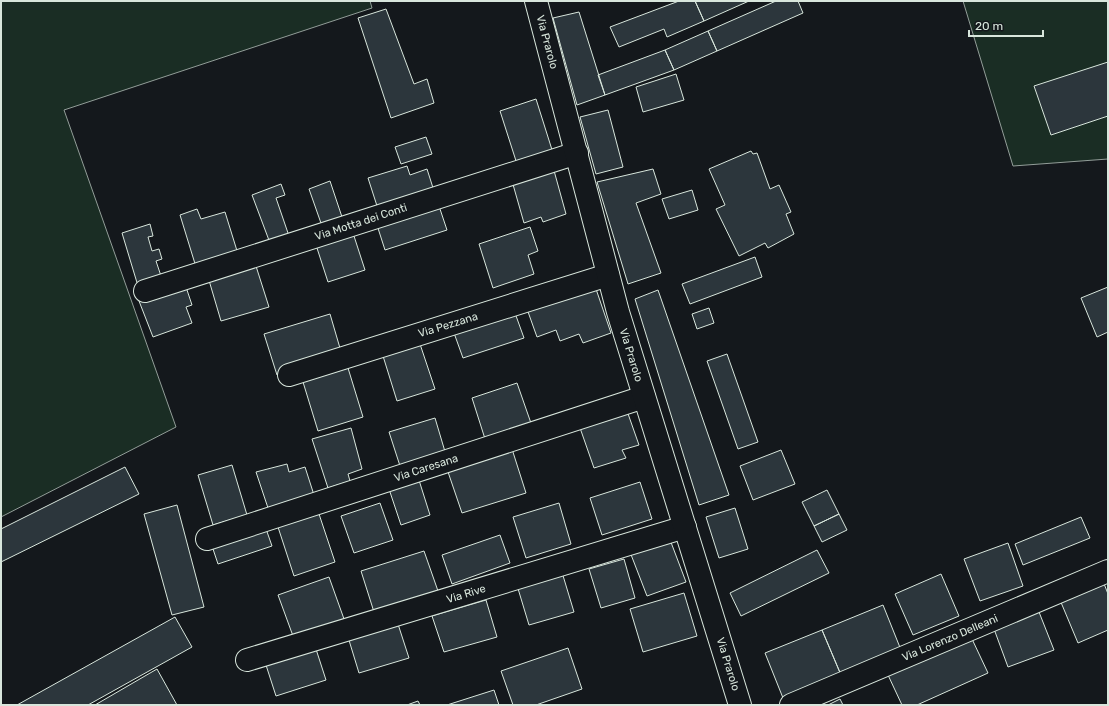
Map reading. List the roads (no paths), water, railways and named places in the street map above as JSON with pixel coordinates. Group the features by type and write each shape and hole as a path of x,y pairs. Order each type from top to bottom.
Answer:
{"street":[{"name":"Via Prarolo","path":"536,1 608,275 644,397 740,705"},
{"name":"Via Motta dei Conti","path":"145,291 577,153"},
{"name":"Via Pezzana","path":"289,374 608,275"},
{"name":"Via Caresana","path":"207,539 644,397"},
{"name":"Via Rive","path":"247,660 685,527"},
{"name":"Via Lorenzo Delleani","path":"791,705 1108,571"}]}
